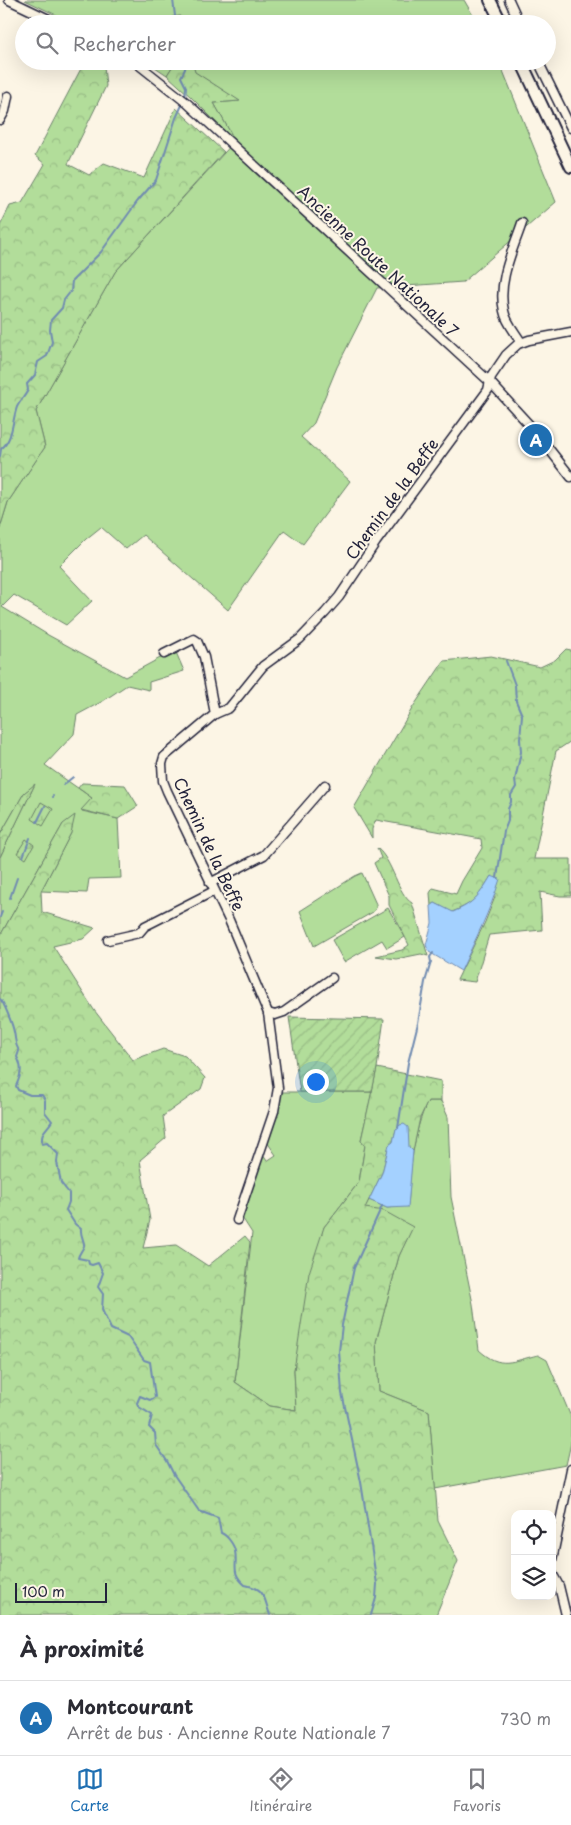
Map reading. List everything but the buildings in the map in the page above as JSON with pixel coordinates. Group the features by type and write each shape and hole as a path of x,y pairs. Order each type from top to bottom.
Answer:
{"main road":[{"path":"490,0 498,15"},
{"path":"525,70 571,168"}],"street":[{"path":"9,0 40,15"},
{"path":"509,0 516,15"},
{"name":"Ancienne Route Nationale 7","path":"146,70 184,101 490,382 535,431 571,477"},
{"path":"542,70 571,128"},
{"path":"0,120 5,111 8,96"},
{"path":"522,223 503,286 502,302 504,313 521,342 571,332"},
{"name":"Chemin de la Beffe","path":"237,1220 274,1111 278,1093 278,1079 268,1013 229,920 163,781 162,764 164,757 215,714 229,708 263,666 308,632 334,602 488,390 491,378 506,355 521,342"},
{"path":"164,654 194,639 197,641 204,657 215,714"},
{"path":"210,883 264,855 325,785"},
{"path":"108,940 139,933 145,926 214,891"},
{"path":"268,1013 275,1015 284,1012 332,978"},
{"path":"553,1555 571,1469"},
{"path":"556,1580 566,1615"}],"green space":[{"path":"25,0 464,0 473,15 56,15"},
{"path":"80,70 104,70 106,86 68,164 89,175 104,163 144,178 176,108 224,152 115,272 36,411 45,447 8,502 0,528 0,226 10,206 22,203 45,164 35,156"},
{"path":"160,70 170,70 167,75"},
{"path":"170,70 194,70 240,101 214,103 235,141 191,97 167,75"},
{"path":"194,70 503,70 556,202 463,282 377,288 337,367 314,423 301,437 350,481 303,544 284,530 228,610 143,535 126,549 101,527 59,566 92,601 66,625 14,595 2,607 48,635 125,677 175,650 184,671 149,682 149,690 127,685 77,715 74,734 45,765 92,798 82,811 118,819 121,878 89,879 87,893 41,891 71,833 63,824 0,936 0,857 34,786 24,793 0,835 0,528 8,502 45,447 36,411 115,272 235,141 214,103 239,101"},
{"path":"566,649 571,650 571,741 556,751 534,859 571,859 571,896 540,892 542,930 489,935 475,982 457,980 495,897 491,876 476,898 452,912 435,903 431,906 430,893 433,888 456,894 482,848 481,839 376,820 372,829 372,838 354,808 413,707 444,661 491,656 540,667 555,660"},
{"path":"82,783 125,785 138,806 118,819 81,810 92,798 78,788"},
{"path":"35,784 0,857 0,835 24,793"},
{"path":"41,802 53,809 43,826 32,819"},
{"path":"75,815 71,833 41,891 42,912 95,928 83,939 53,946 94,1010 133,1060 163,1049 185,1056 205,1078 201,1089 163,1116 166,1138 140,1160 150,1220 143,1248 176,1245 208,1266 245,1236 250,1242 235,1382 270,1406 296,1410 294,1370 309,1273 324,1227 359,1182 365,1145 361,1140 377,1068 441,1081 441,1101 428,1101 420,1118 413,1151 409,1147 400,1125 396,1129 393,1142 389,1145 382,1173 365,1208 384,1211 413,1227 399,1256 376,1342 379,1391 429,1411 438,1521 458,1561 436,1615 0,1615 0,936 63,824"},
{"path":"26,839 34,845 26,859 17,853"},
{"path":"377,848 383,854 403,893 412,903 428,956 421,954 396,959 376,956 402,950 409,945 389,905 389,896 374,863 381,858"},
{"path":"362,873 376,908 373,912 314,946 300,911"},
{"path":"388,908 405,937 387,948 382,940 344,962 332,940"},
{"path":"289,1017 384,1019 372,1092 300,1092"},
{"path":"282,1092 372,1092 361,1140 365,1145 359,1182 324,1227 294,1370 296,1410 270,1406 235,1382 252,1233 241,1216 263,1155 267,1161 276,1155 267,1142"},
{"path":"428,1101 441,1101 448,1117 451,1197 473,1304 479,1350 500,1362 514,1361 538,1355 547,1360 571,1417 571,1443 566,1465 435,1489 429,1411 379,1391 376,1342 399,1256 412,1228 364,1208 369,1200 387,1208 408,1206 415,1139"}],"water":[{"path":"491,876 500,879 487,914 461,971 429,952 426,945 432,923 431,906 435,903 453,912 460,909 475,898"},
{"path":"404,1124 408,1127 409,1147 413,1151 408,1207 387,1208 369,1200 382,1173 389,1145 393,1142 396,1129"}],"waterway":[{"path":"173,0 175,15"},
{"path":"184,70 181,77 186,87 185,99"},
{"path":"0,456 1,449 8,441 17,407 28,390 27,384 35,375 38,362 47,356 52,342 51,320 62,308 64,300 71,291 72,281 101,252 137,202 156,180 176,118 183,103"},
{"path":"497,878 504,831 508,821 508,809 511,795 516,787 515,780 521,752 522,715 516,701 515,685 506,661"},
{"path":"63,785 73,777"},
{"path":"37,822 45,806"},
{"path":"23,857 30,838"},
{"path":"10,898 17,878"},
{"path":"0,917 2,912"},
{"path":"398,1128 408,1063 431,962 430,957 433,953"},
{"path":"0,999 10,1020 19,1051 17,1057 21,1072 16,1086 18,1090 30,1095 42,1095 45,1100 45,1112 52,1121 43,1133 42,1144 47,1143 58,1154 57,1162 61,1183 69,1193 69,1202 66,1210 75,1224 81,1229 84,1242 78,1258 88,1260 89,1264 92,1265 98,1263 103,1273 98,1287 103,1294 102,1310 111,1329 128,1337 144,1360 150,1362 155,1397 150,1400 140,1396 137,1403 139,1407 152,1415 149,1427 155,1433 156,1445 199,1511 218,1518 221,1533 232,1543 236,1556 236,1572 240,1580 245,1585 257,1589 263,1594 270,1615"},
{"path":"371,1615 376,1598 377,1584 361,1482 342,1393 339,1351 342,1325 354,1268 382,1206"}],"place":[{"name":"Montcourant","path":"536,440"}]}
